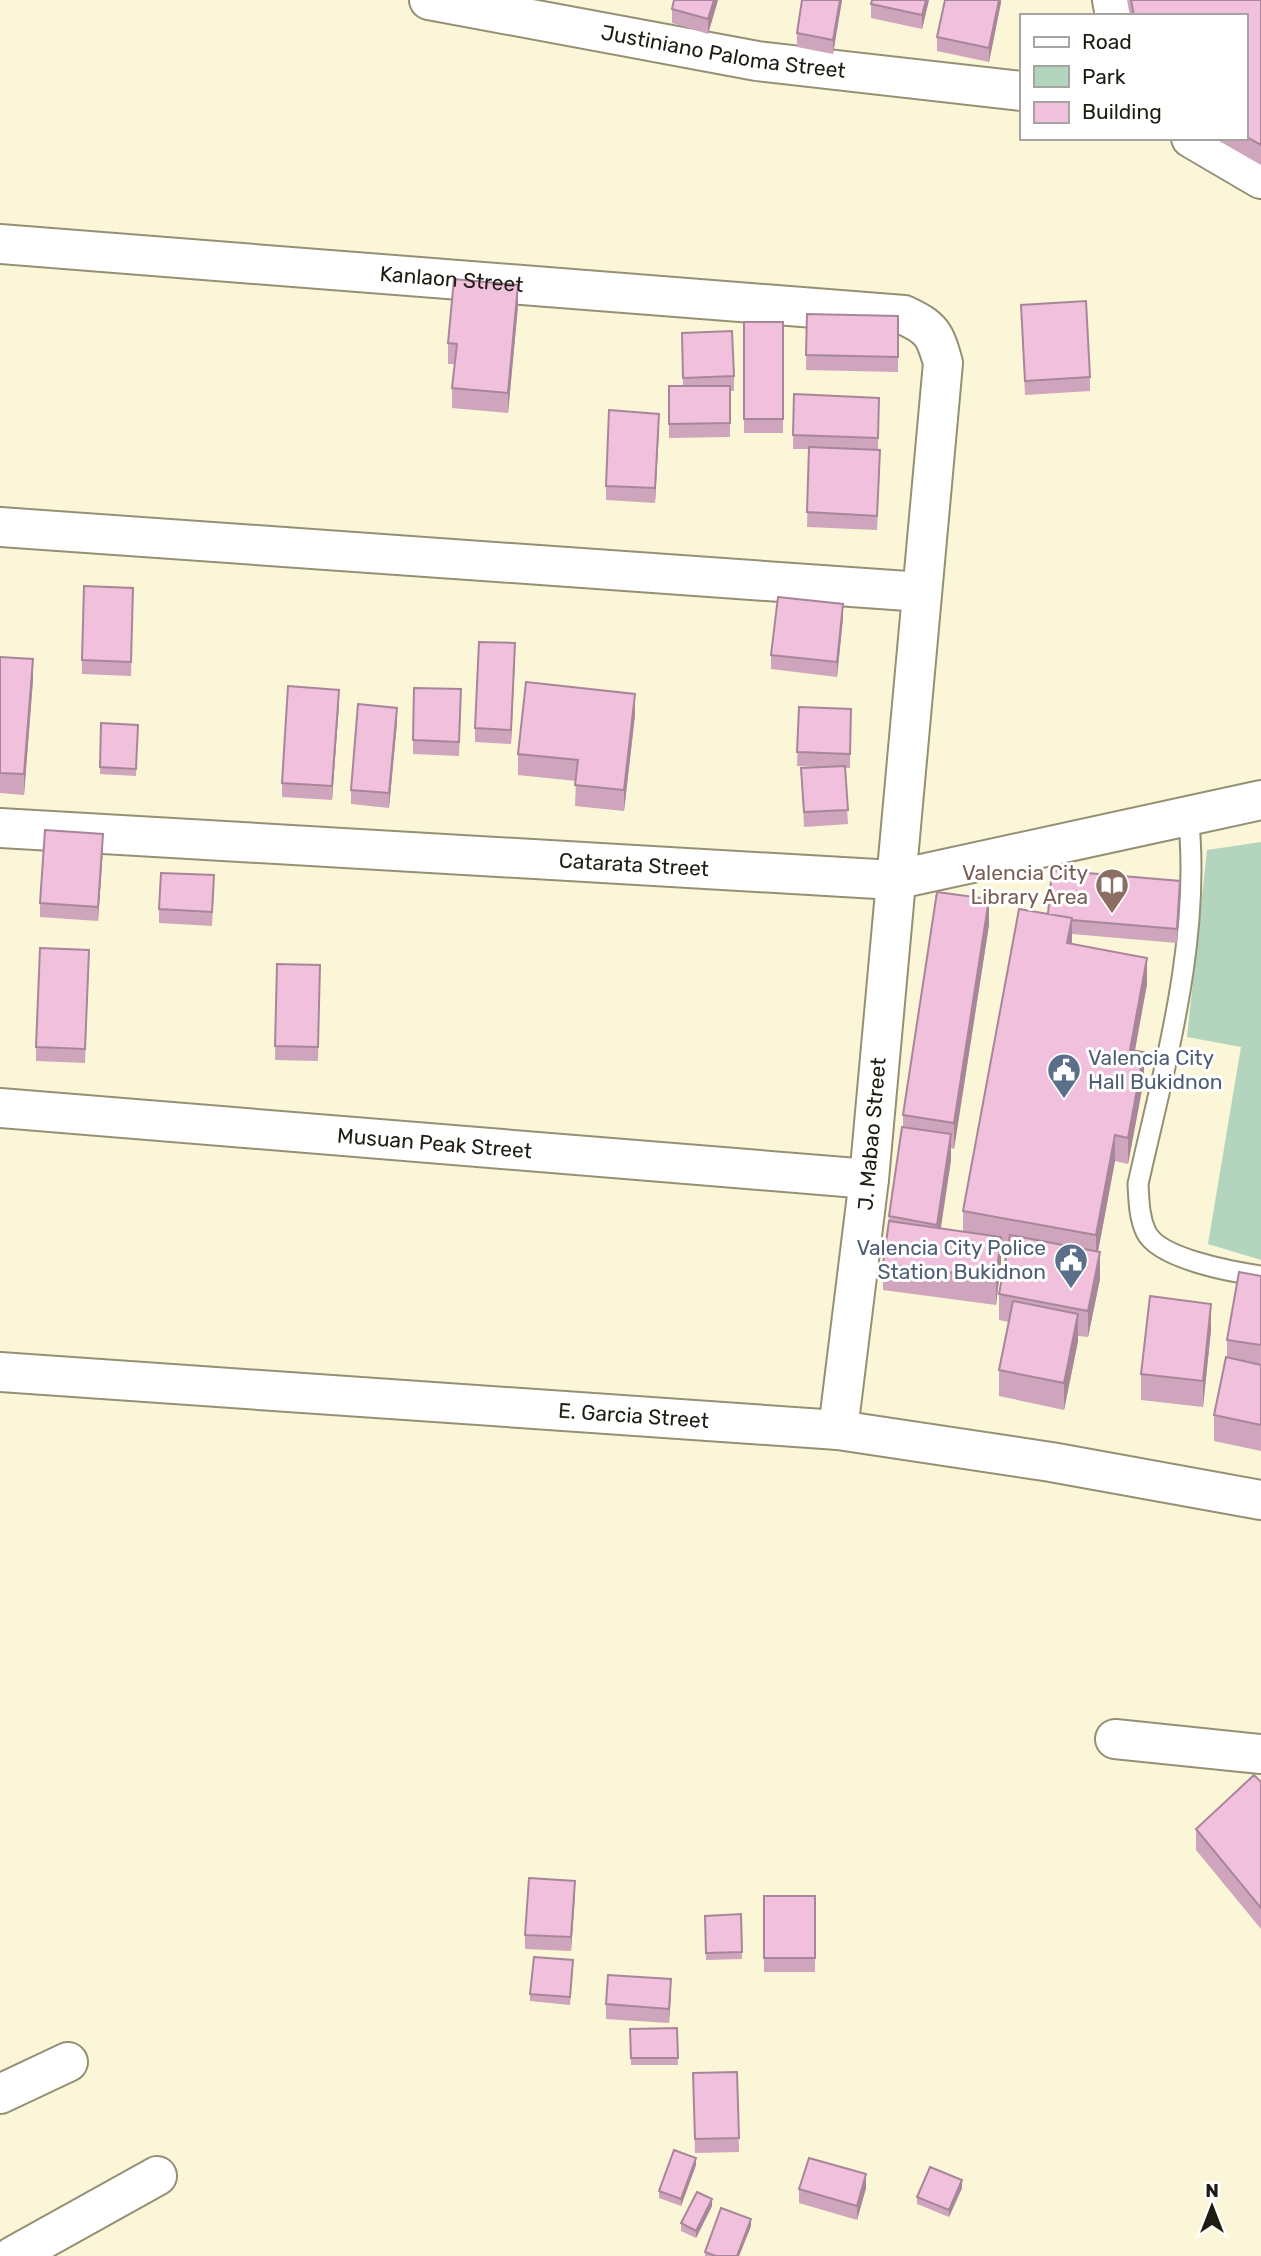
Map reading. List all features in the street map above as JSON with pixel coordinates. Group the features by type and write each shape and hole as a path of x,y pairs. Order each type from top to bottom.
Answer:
{"street":[{"name":"Justiniano Paloma Street","path":"429,0 757,61 1020,91"},
{"path":"1194,140 1261,179"},
{"name":"Kanlaon Street","path":"0,244 904,314"},
{"name":"J. Mabao Street","path":"838,1430 869,1179 894,880 943,363 936,339 926,325 904,314"},
{"path":"0,527 922,592"},
{"name":"Catarata Street","path":"0,828 894,880 1188,813 1261,800"},
{"name":"Musuan Peak Street","path":"0,1108 869,1179"},
{"name":"E. Garcia Street","path":"0,1372 838,1430 1051,1462 1261,1500"},
{"path":"1115,1739 1261,1754"},
{"path":"0,2094 68,2062"},
{"path":"13,2256 158,2176"}],"lane":[{"path":"1188,813 1192,854 1188,930 1179,1003 1138,1184 1139,1211 1147,1235 1160,1247 1218,1269 1261,1276"}],"green space":[{"path":"1261,842 1261,1260 1208,1244 1241,1047 1187,1037 1207,850"}],"building":[{"path":"674,0 714,0 708,19 672,9"},
{"path":"802,0 840,0 833,40 797,33"},
{"path":"872,0 926,0 922,15 871,4"},
{"path":"945,0 999,0 989,48 937,37"},
{"path":"1131,0 1261,0 1261,145 1247,137 1247,14 1134,14"},
{"path":"454,279 518,285 508,393 452,388 457,344 448,343"},
{"path":"1086,301 1090,377 1025,381 1021,305"},
{"path":"807,314 898,316 898,357 806,355"},
{"path":"744,322 783,322 783,419 744,419"},
{"path":"732,331 734,376 683,378 682,333"},
{"path":"669,386 730,386 730,423 669,424"},
{"path":"794,394 879,398 878,438 793,435"},
{"path":"609,410 659,414 655,488 606,486"},
{"path":"809,447 880,450 877,516 807,512"},
{"path":"84,586 133,588 131,662 82,660"},
{"path":"778,597 843,604 837,662 771,655"},
{"path":"479,642 515,643 511,730 475,728"},
{"path":"0,657 33,659 24,774 0,773"},
{"path":"526,682 635,694 624,790 575,785 578,760 518,754"},
{"path":"288,686 339,690 332,786 282,783"},
{"path":"414,688 461,689 459,742 413,740"},
{"path":"358,704 397,708 389,793 351,790"},
{"path":"799,707 851,709 850,754 797,752"},
{"path":"101,723 138,725 136,769 100,767"},
{"path":"845,766 848,810 804,812 801,768"},
{"path":"45,830 103,834 98,907 40,903"},
{"path":"1052,870 1180,881 1177,929 1072,920 1048,914"},
{"path":"161,873 214,875 212,912 159,909"},
{"path":"937,892 989,899 954,1123 903,1115"},
{"name":"Valencia City Hall Bukidnon","path":"1019,909 1072,918 1067,943 1147,958 1130,1050 1144,1052 1128,1138 1115,1135 1096,1235 963,1211"},
{"path":"40,948 89,950 85,1049 36,1047"},
{"path":"277,964 320,965 318,1047 275,1046"},
{"path":"902,1127 951,1134 937,1225 889,1216"},
{"path":"889,1221 1001,1237 996,1278 883,1264"},
{"path":"1010,1235 1100,1252 1088,1311 999,1294"},
{"path":"1239,1272 1261,1276 1261,1345 1227,1340"},
{"path":"1150,1296 1211,1304 1203,1381 1141,1374"},
{"path":"1013,1301 1078,1314 1064,1383 999,1370"},
{"path":"1226,1357 1261,1365 1261,1425 1214,1415"},
{"path":"1254,1775 1261,1782 1261,1908 1196,1829"},
{"path":"529,1878 575,1881 571,1937 525,1935"},
{"path":"764,1896 815,1896 815,1958 764,1958"},
{"path":"741,1914 742,1952 706,1953 705,1916"},
{"path":"534,1957 573,1960 570,1997 530,1994"},
{"path":"608,1975 671,1979 669,2009 606,2004"},
{"path":"677,2028 678,2058 631,2058 630,2029"},
{"path":"737,2072 739,2138 695,2139 693,2073"},
{"path":"674,2150 696,2158 681,2199 659,2191"},
{"path":"809,2158 866,2174 857,2206 799,2189"},
{"path":"930,2167 962,2180 949,2210 917,2197"},
{"path":"697,2192 712,2199 696,2231 681,2223"},
{"path":"721,2208 751,2219 737,2256 716,2256 705,2252"}],"place":[{"name":"Valencia City Library Area","path":"1112,915"},
{"name":"Valencia City Hall Bukidnon","path":"1064,1100"},
{"name":"Valencia City Police Station Bukidnon","path":"1071,1290"}]}
